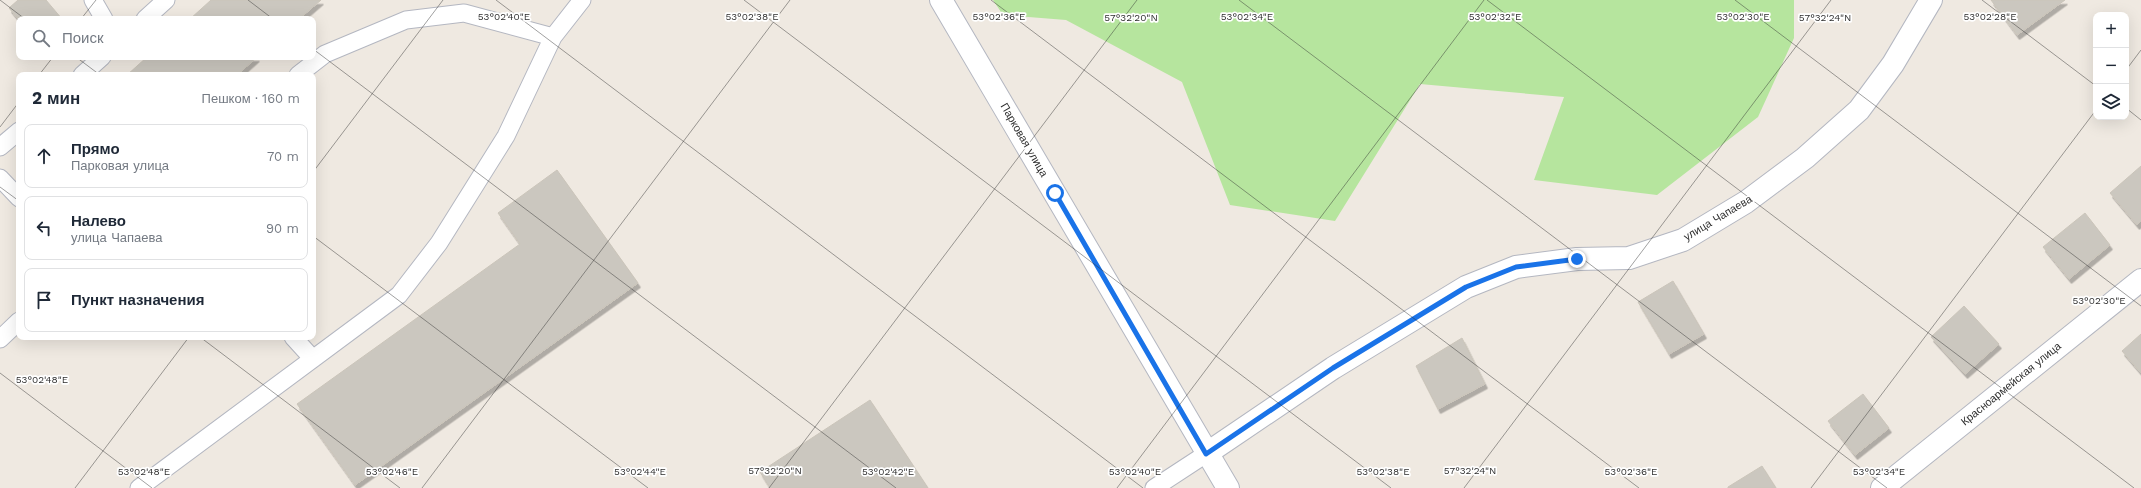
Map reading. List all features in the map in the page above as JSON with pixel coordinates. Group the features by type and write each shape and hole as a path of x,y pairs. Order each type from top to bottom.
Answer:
{"street":[{"name":"Парковая улица","path":"941,0 1206,454 1228,488"},
{"name":"улица Чапаева","path":"1206,454 1333,368 1466,287 1516,267 1577,259 1629,258 1683,240 1746,202 1804,158 1859,110 1893,64 1931,0"},
{"name":"Красноармейская улица","path":"1882,488 2141,280"}],"lane":[{"path":"93,0 102,16"},
{"path":"148,16 166,0"},
{"path":"139,488 399,295 439,243 506,136 553,37 582,0"},
{"path":"302,72 325,54 406,20 464,13 553,37"},
{"path":"85,72 99,60"},
{"path":"0,148 16,134"},
{"path":"0,178 16,195"},
{"path":"0,339 16,324"},
{"path":"295,340 313,359"},
{"path":"1154,488 1206,454"}],"green space":[{"path":"993,0 1794,0 1794,38 1758,117 1657,195 1534,180 1564,97 1420,84 1335,221 1230,205 1182,82 1066,20 1003,15"}],"building":[{"path":"18,0 46,0 59,16 16,16 9,8"},
{"path":"211,0 321,0 302,16 193,16"},
{"path":"1991,0 2065,0 2017,35"},
{"path":"144,60 254,60 240,72 130,72"},
{"path":"2141,166 2141,221 2137,225 2110,193"},
{"path":"557,170 638,283 355,485 297,404 520,244 498,213"},
{"path":"2085,213 2110,245 2069,279 2043,247"},
{"path":"1673,281 1704,334 1669,354 1638,302"},
{"path":"1964,306 1999,344 1965,374 1931,337"},
{"path":"2141,334 2141,373 2122,351"},
{"path":"1462,338 1485,384 1438,409 1416,366"},
{"path":"1863,394 1889,428 1855,455 1828,421"},
{"path":"870,400 928,488 770,488 760,472"},
{"path":"1762,466 1776,488 1728,488 1728,487"}],"route":[{"path":"1055,193 1206,454 1333,368 1466,287 1516,267 1577,259"}]}
